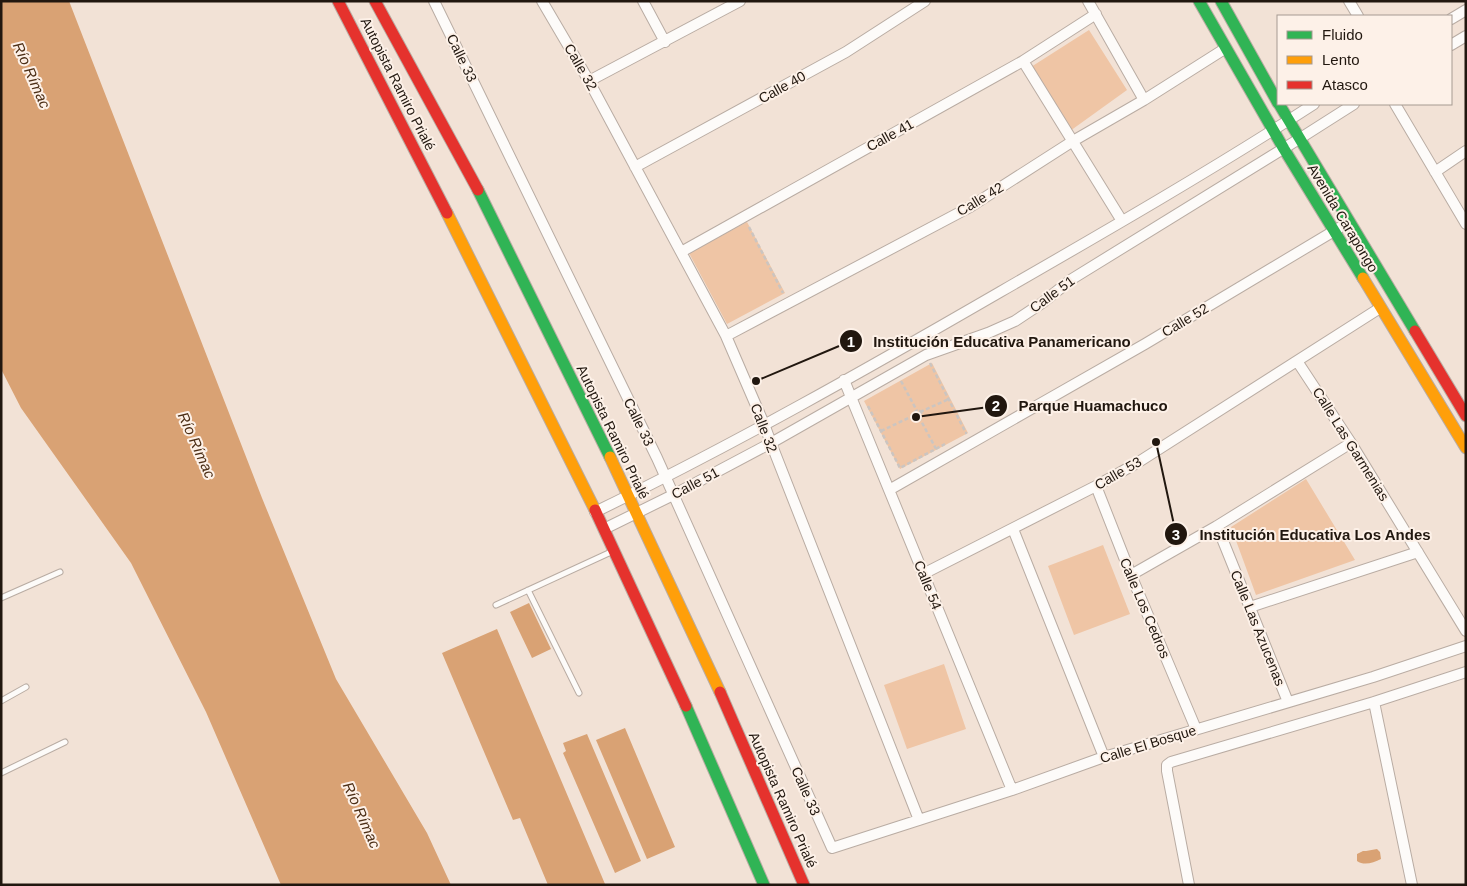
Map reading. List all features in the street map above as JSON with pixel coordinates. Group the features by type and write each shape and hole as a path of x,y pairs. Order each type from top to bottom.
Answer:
{"main road":[{"name":"Autopista Ramiro Prialé","path":"338,1 444,207 604,529 695,726 764,885"},
{"name":"Autopista Ramiro Prialé","path":"375,1 471,177 628,496 760,782 804,885"},
{"name":"Avenida Carapongo","path":"1198,1 1284,149 1466,448"},
{"name":"Avenida Carapongo","path":"1221,1 1277,102"},
{"name":"Avenida Carapongo","path":"1279,105 1466,416"}],"street":[{"name":"Calle 33","path":"434,1 666,477 832,848"},
{"name":"Calle 32","path":"542,1 589,81 726,336 764,424 919,820"},
{"path":"643,1 664,42"},
{"path":"589,81 740,1"},
{"name":"Calle 40","path":"635,167 846,52 925,1"},
{"path":"1088,1 1144,100"},
{"path":"1349,1 1357,15"},
{"path":"1452,18 1466,10"},
{"name":"Calle 41","path":"681,252 1023,61 1096,14"},
{"path":"1452,44 1466,36"},
{"name":"Calle 42","path":"726,336 970,206 1226,48"},
{"path":"1023,61 1122,221"},
{"name":"Calle 51","path":"595,512 666,477 931,332 1122,221 1312,105"},
{"name":"Calle 51","path":"604,529 674,495 771,443 926,355 988,333 1014,321 1042,303 1072,279 1352,105"},
{"path":"1396,105 1466,224"},
{"path":"1435,172 1466,152"},
{"name":"Calle 52","path":"889,490 1145,344 1349,222"},
{"name":"Calle 53","path":"923,574 1096,486 1137,463 1380,308"},
{"name":"Calle Las Garmenias","path":"1297,361 1351,442 1466,631"},
{"name":"Calle 54","path":"844,380 1012,790"},
{"path":"1131,574 1217,526 1351,442"},
{"name":"Calle Los Cedros","path":"1096,486 1196,729"},
{"name":"Calle Las Azucenas","path":"1217,526 1288,702"},
{"path":"1013,529 1104,757"},
{"path":"1250,607 1418,552"},
{"name":"Calle El Bosque","path":"832,848 1012,790 1104,757 1373,678 1466,646"},
{"name":"Calle El Bosque","path":"1189,885 1167,765 1170,762 1374,702 1466,672"},
{"path":"1374,702 1412,885"}],"lane":[{"path":"496,604 614,551"},
{"path":"1,598 60,572"},
{"path":"528,590 579,693"},
{"path":"1,702 26,687"},
{"path":"1,773 65,742"}],"path":[{"path":"743,217 788,303"},
{"path":"931,366 966,432 959,436"},
{"path":"894,385 909,378"},
{"path":"901,382 917,413 916,418 919,417 936,448"},
{"path":"881,431 948,399"},
{"path":"865,401 900,468 951,440"}],"shaded area":[{"path":"1089,30 1127,90 1070,131 1031,67"},
{"path":"747,222 785,293 727,324 689,253"},
{"path":"932,363 968,433 900,469 864,401"},
{"path":"1306,479 1355,560 1256,595 1231,527"},
{"path":"1103,545 1130,614 1074,635 1048,566"},
{"path":"944,664 966,729 907,749 884,685"}],"water":[{"name":"Río Rímac","path":"1,1 69,1 262,498 336,679 427,833 451,885 281,885 206,712 131,563 21,408 1,369"},
{"path":"529,603 551,649 532,658 510,612"},
{"path":"497,629 605,885 548,885 520,818 513,820 442,653"},
{"path":"625,728 675,847 647,859 596,740"},
{"path":"587,734 641,861 615,873 563,753 566,751 563,743"},
{"path":"1377,849 1380,852 1381,859 1369,863 1357,861 1357,854"}],"traffic: fast":[{"path":"1199,1 1284,149 1363,278"},
{"path":"1221,1 1277,101"},
{"path":"1280,105 1415,331"},
{"path":"478,190 610,457"},
{"path":"686,706 764,885"}],"traffic: slow":[{"path":"447,213 595,510"},
{"path":"1363,278 1466,448"},
{"path":"610,457 720,692"}],"traffic: jam":[{"path":"338,1 447,213"},
{"path":"375,1 478,190"},
{"path":"1415,331 1466,416"},
{"path":"595,510 686,706"},
{"path":"720,692 804,885"}],"place":[{"name":"Institución Educativa Panamericano","path":"756,381"},
{"name":"Parque Huamachuco","path":"916,417"},
{"name":"Institución Educativa Los Andes","path":"1156,442"}]}
